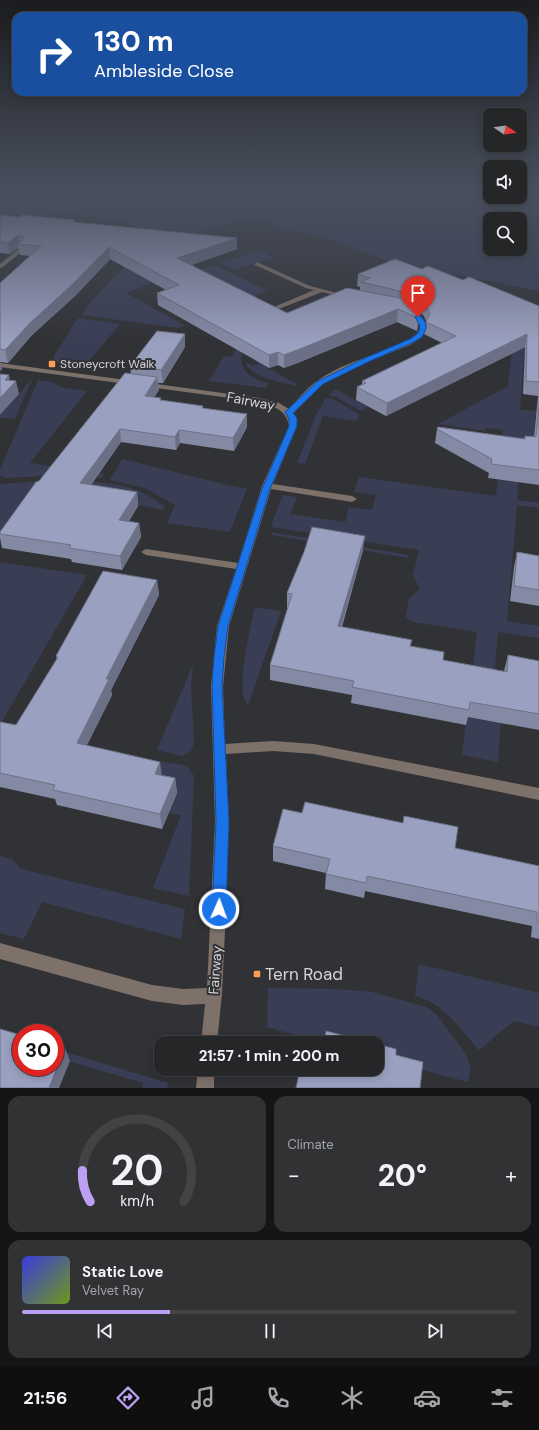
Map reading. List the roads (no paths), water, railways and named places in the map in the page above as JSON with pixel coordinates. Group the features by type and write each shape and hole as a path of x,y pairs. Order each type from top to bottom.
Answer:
{"street":[{"path":"0,266 22,249"},
{"path":"257,264 319,291 356,298"},
{"path":"268,311 319,291"},
{"path":"288,412 321,382 368,359 412,341 419,335 423,329 423,324 411,311 401,307"},
{"name":"Fairway","path":"0,365 259,400 278,405 288,412 293,418 293,426 267,486 223,626 217,686 222,822 214,994 210,1036"},
{"path":"267,486 352,499"},
{"path":"146,552 242,567"},
{"path":"220,749 272,746 314,749 539,794"},
{"path":"0,951 152,993 176,998 194,998 214,994"},
{"path":"205,1088 206,1076"}],"place":[{"name":"Stoneycroft Walk","path":"52,364"},
{"name":"Tern Road","path":"257,974"}]}
